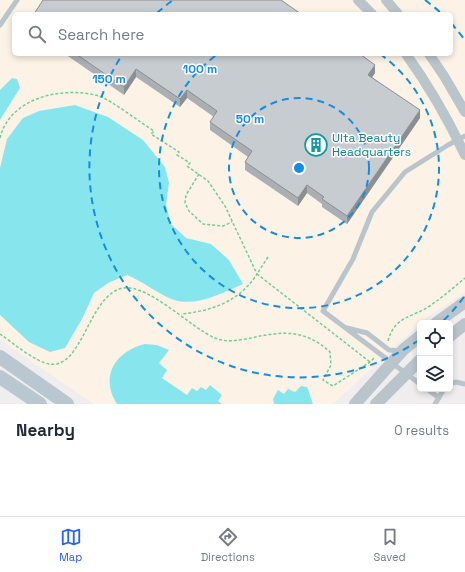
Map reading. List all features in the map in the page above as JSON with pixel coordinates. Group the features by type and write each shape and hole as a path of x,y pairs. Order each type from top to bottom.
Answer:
{"main road":[{"path":"0,357 68,404"},
{"path":"0,377 40,404"}],"street":[{"path":"358,0 370,12"},
{"path":"386,0 396,12"},
{"path":"407,56 461,138 465,155"},
{"path":"430,56 465,112"},
{"path":"440,320 465,302"},
{"path":"453,334 465,324"},
{"path":"355,404 402,351 417,338"},
{"path":"376,404 417,363"}],"lane":[{"path":"0,25 17,0"},
{"path":"417,382 323,311 353,259 372,212 405,172 461,138"},
{"path":"343,326 366,333 389,350 402,351"},
{"path":"453,383 456,382 465,384"},
{"path":"431,392 438,398"},
{"path":"435,404 442,392"}],"path":[{"path":"0,138 9,117 21,107 35,99 80,93 100,97 154,131 151,134 179,152 177,155 190,163 187,166 208,181 225,206 257,274 370,362"},
{"path":"199,174 186,195 185,203 188,211 203,224 223,226 232,222"},
{"path":"181,314 204,312 238,296 250,285 268,256"},
{"path":"384,346 388,341 391,331 402,319 430,306 465,278"},
{"path":"0,334 42,362 56,364 68,358 102,301 116,290 125,288 138,290 181,314 215,338 234,341 278,332 302,334 318,341 330,352 331,365 323,380 333,386 370,362 378,353"}],"shaded area":[{"path":"0,0 465,0 465,292 424,320 417,320 417,326 333,404 94,404 0,340"}],"water":[{"path":"12,78 17,79 20,88 0,120 0,90"},
{"path":"75,105 108,117 143,140 165,167 169,183 166,205 171,224 186,238 211,244 229,260 243,284 206,299 187,302 169,298 127,275 108,283 94,293 82,319 65,348 50,352 29,342 0,315 0,168 7,139 23,118 39,111"},
{"path":"145,344 157,345 169,350 159,363 167,370 162,378 187,395 192,388 197,391 201,387 206,390 210,385 222,395 218,401 222,404 117,404 112,394 110,384 110,375 113,366 126,352"},
{"path":"301,386 307,387 313,404 274,404 273,399 278,390 284,394 288,389 295,392"}],"building":[{"path":"43,0 281,0 298,12 35,12"},
{"name":"Ulta Beauty Headquarters","path":"79,56 363,56 375,65 368,75 420,110 347,216 322,199 324,197 307,185 298,198 245,162 252,151 210,122 217,111 187,90 180,99 136,69 124,87"}],"place":[{"name":"Ulta Beauty Headquarters","path":"316,145"}]}
